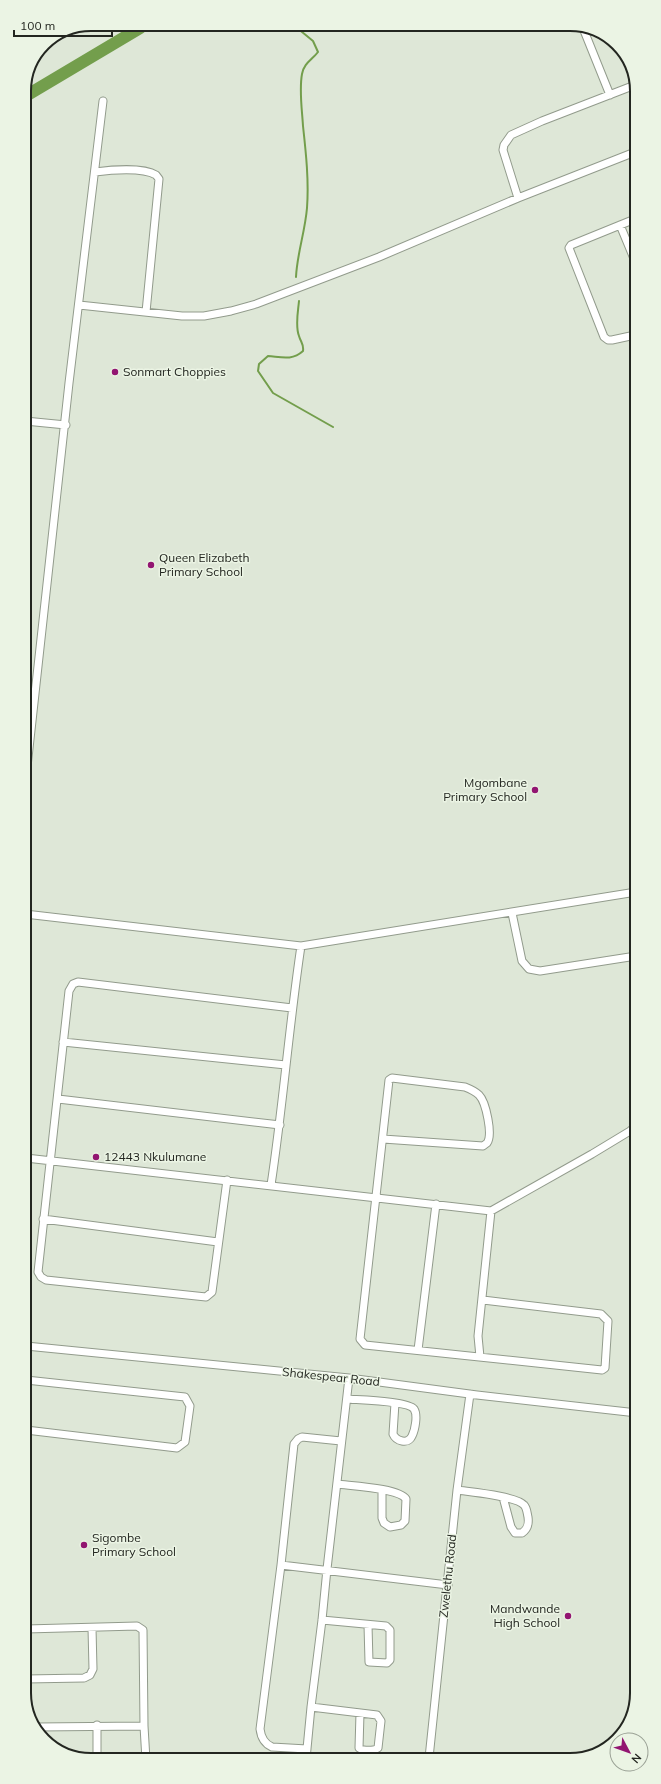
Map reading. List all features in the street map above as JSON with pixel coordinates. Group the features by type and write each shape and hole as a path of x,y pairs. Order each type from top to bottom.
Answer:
{"street":[{"path":"585,33 610,95"},
{"path":"518,198 503,150 507,139 511,135 542,121 630,87"},
{"path":"31,732 103,101"},
{"path":"79,304 182,316 218,315 256,304 379,257 518,198 630,154"},
{"path":"95,172 119,170 149,172 156,175 159,179 146,312"},
{"path":"630,221 571,244 569,248 604,337 608,340 612,340 630,335"},
{"path":"620,225 630,249"},
{"path":"31,422 66,425"},
{"path":"31,915 301,946 630,893"},
{"path":"512,913 522,961 529,969 540,971 630,957"},
{"path":"271,1185 280,1125 292,1008 301,946"},
{"path":"227,1180 212,1292 206,1297 46,1280 41,1277 38,1272 43,1219 51,1161 69,991 73,984 78,982 292,1008"},
{"path":"63,1042 286,1065"},
{"path":"383,1138 483,1146 487,1143 491,1135 483,1102 479,1095 472,1090 465,1087 392,1078 388,1082 360,1339 365,1345 602,1370 606,1366 608,1321 601,1314 483,1300"},
{"path":"58,1099 280,1125"},
{"path":"31,1159 491,1211 630,1131"},
{"path":"418,1350 436,1204"},
{"path":"480,1357 478,1336 483,1300 491,1211"},
{"path":"43,1219 218,1242"},
{"name":"Shakespear Road","path":"31,1346 349,1378 470,1394 630,1411"},
{"path":"307,1753 349,1378"},
{"path":"31,1381 185,1397 190,1406 185,1442 177,1448 31,1431"},
{"name":"Zwelethu Road","path":"430,1753 457,1490 470,1394"},
{"path":"347,1398 395,1403 408,1405 413,1408 416,1416 412,1437 407,1441 400,1441 394,1438 395,1403"},
{"path":"307,1749 272,1747 265,1742 260,1732 281,1565 294,1444 302,1437 341,1441"},
{"path":"337,1484 382,1490 402,1494 406,1499 404,1521 401,1525 390,1527 384,1523 382,1518 382,1490"},
{"path":"457,1490 503,1497 519,1501 526,1506 528,1519 528,1526 522,1533 515,1533 511,1527 503,1497"},
{"path":"281,1565 327,1569 448,1585"},
{"path":"322,1620 386,1626 390,1630 390,1660 387,1663 369,1662 368,1625"},
{"path":"31,1629 137,1626 143,1630 146,1753"},
{"path":"31,1679 84,1678 90,1675 93,1669 92,1628"},
{"path":"311,1707 377,1715 380,1718 377,1749 362,1750 359,1748 360,1713"},
{"path":"42,1727 97,1725 144,1726"},
{"path":"97,1725 97,1753"}],"waterway":[{"path":"31,93 135,31"},
{"path":"296,277 308,198 301,80 304,67 318,52 313,41 301,31"},
{"path":"299,301 297,328 303,345 303,351 291,357 268,356 259,364 258,371 273,393 333,427"}],"place":[{"name":"Sonmart Choppies","path":"115,372"},
{"name":"Queen Elizabeth Primary School","path":"151,565"},
{"name":"Mgombane Primary School","path":"535,790"},
{"name":"12443 Nkulumane","path":"96,1157"},
{"name":"Sigombe Primary School","path":"84,1545"},
{"name":"Mandwande High School","path":"568,1616"}]}
